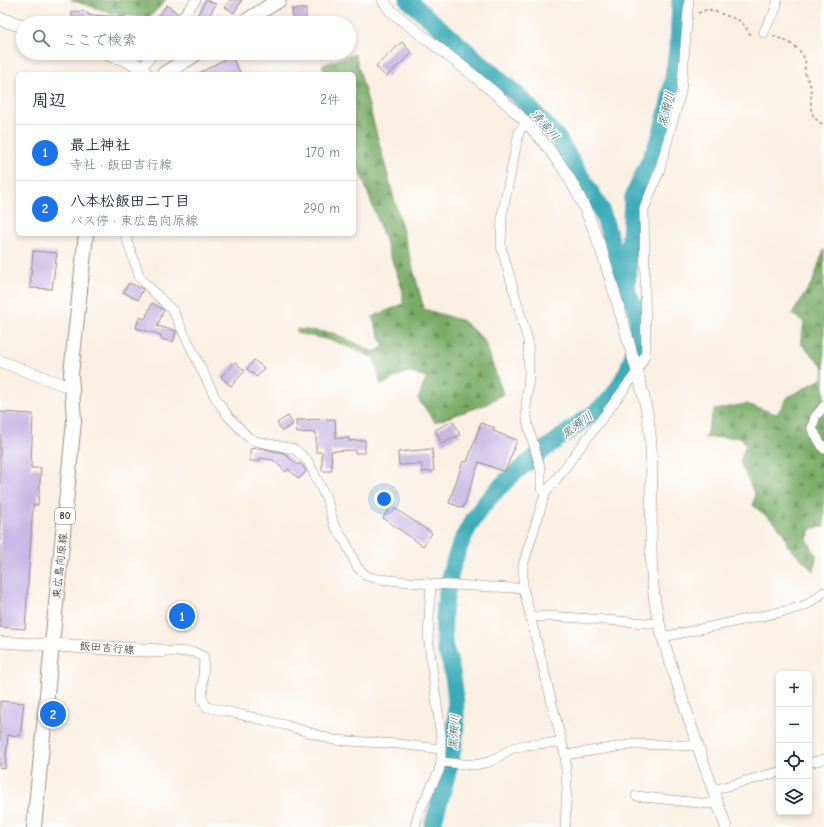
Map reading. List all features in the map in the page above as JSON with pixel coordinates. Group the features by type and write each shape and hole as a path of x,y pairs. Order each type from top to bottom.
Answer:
{"main road":[{"path":"255,16 280,0"},
{"path":"0,19 16,24"},
{"path":"125,60 133,63 144,71"},
{"path":"167,72 185,60"},
{"name":"東広島向原線","path":"34,827 74,421 71,374 86,236"},
{"name":"飯田吉行線","path":"52,645 161,652"}],"street":[{"path":"183,16 196,0"},
{"path":"383,0 390,10 477,78 526,122 560,162 584,205 611,278 637,372 651,442 652,557 654,595 660,624 697,746 726,827"},
{"path":"565,827 567,788 565,755 523,587 523,565 545,494 637,372 646,353 644,209 658,172 681,92 689,0"},
{"path":"764,32 766,24 777,8 777,0"},
{"path":"144,71 150,60"},
{"path":"526,122 519,132 502,215 501,246 528,341 529,374 526,408 528,425 541,470 541,488 545,494"},
{"path":"127,236 140,278 173,312 215,397 228,416 248,437 294,448 308,461 327,500 334,525 346,543 358,567 367,576 379,579 433,584 514,588 523,587"},
{"path":"0,361 71,388"},
{"path":"824,406 816,417 812,429 824,449"},
{"path":"415,827 418,814 439,770 441,762 441,736 428,636 433,584"},
{"path":"663,637 790,610 808,604 824,592"},
{"path":"531,617 550,616 660,624"},
{"path":"0,642 52,645"},
{"path":"161,652 194,652 204,657 202,699 207,707 285,725 334,740 398,744 441,749"},
{"path":"441,762 461,764 489,762 513,748 520,746 561,742"},
{"path":"565,755 636,744 697,746"},
{"path":"812,763 824,759"},
{"path":"713,790 776,773"},
{"path":"636,796 708,804 717,802"}],"path":[{"path":"688,16 708,9 741,21 750,34 764,32 794,46 805,60 805,72 811,90 809,103 811,111 818,122 824,125"}],"green space":[{"path":"71,0 166,0 151,16 115,14"},
{"path":"356,58 424,309 463,321 484,340 503,394 487,404 435,422 418,399 427,377 407,372 381,385 374,358 334,341 297,333 297,329 334,333 374,352 384,347 372,317 403,304 403,291 356,160 356,72 325,72 322,65 337,60 356,60"},
{"path":"824,249 824,367 801,344 804,322 792,314 813,281"},
{"path":"824,367 824,527 812,528 807,539 816,555 814,571 787,545 783,532 779,527 753,505 755,495 740,462 746,445 741,437 705,438 714,410 746,404 777,414 788,397 823,378"}],"building":[{"path":"206,0 216,4 209,16 197,16"},
{"path":"230,0 242,0 234,13 225,7"},
{"path":"167,5 177,13 175,16 158,16"},
{"path":"292,9 306,9 306,16 293,16"},
{"path":"72,11 88,12 88,15 106,16 72,16"},
{"path":"402,42 412,53 386,77 376,66"},
{"path":"223,60 233,60 240,72 201,72"},
{"path":"33,251 57,253 52,289 30,288"},
{"path":"129,283 143,289 138,300 123,292"},
{"path":"152,303 164,310 157,326 176,331 173,342 161,339 161,335 136,328 139,317 145,319"},
{"path":"254,360 264,368 257,377 247,369"},
{"path":"235,362 245,371 231,386 221,377"},
{"path":"0,412 33,414 31,468 41,468 38,505 33,505 25,629 0,627"},
{"path":"288,416 293,424 282,431 277,423"},
{"path":"335,419 336,438 349,438 349,441 365,440 365,453 355,453 355,450 331,451 332,471 322,471 322,452 316,452 316,432 297,433 296,420"},
{"path":"453,421 460,435 442,444 435,430"},
{"path":"481,423 495,428 493,431 517,440 505,472 479,462 463,508 449,503 463,461 467,462"},
{"path":"261,448 284,453 298,465 300,463 306,471 299,479 288,469 286,472 273,460 260,458 260,461 250,461 250,449"},
{"path":"432,449 434,471 422,472 422,464 399,465 398,452"},
{"path":"391,506 432,533 423,546 383,518"},
{"path":"0,701 24,703 20,736 8,735 5,769 0,768"}],"waterway":[{"name":"清滝川","path":"408,0 522,99 557,137 601,209 624,280"},
{"name":"黒瀬川","path":"432,827 452,756 456,727 454,681 450,661 445,648 444,617 448,585 457,553 470,525 491,496 531,460 604,405 619,386 632,359 637,331 637,313 633,301 627,292 632,199 659,139 669,103 678,43 680,0"}],"place":[{"name":"最上神社","path":"182,616"},
{"name":"八本松飯田二丁目","path":"53,714"}]}
